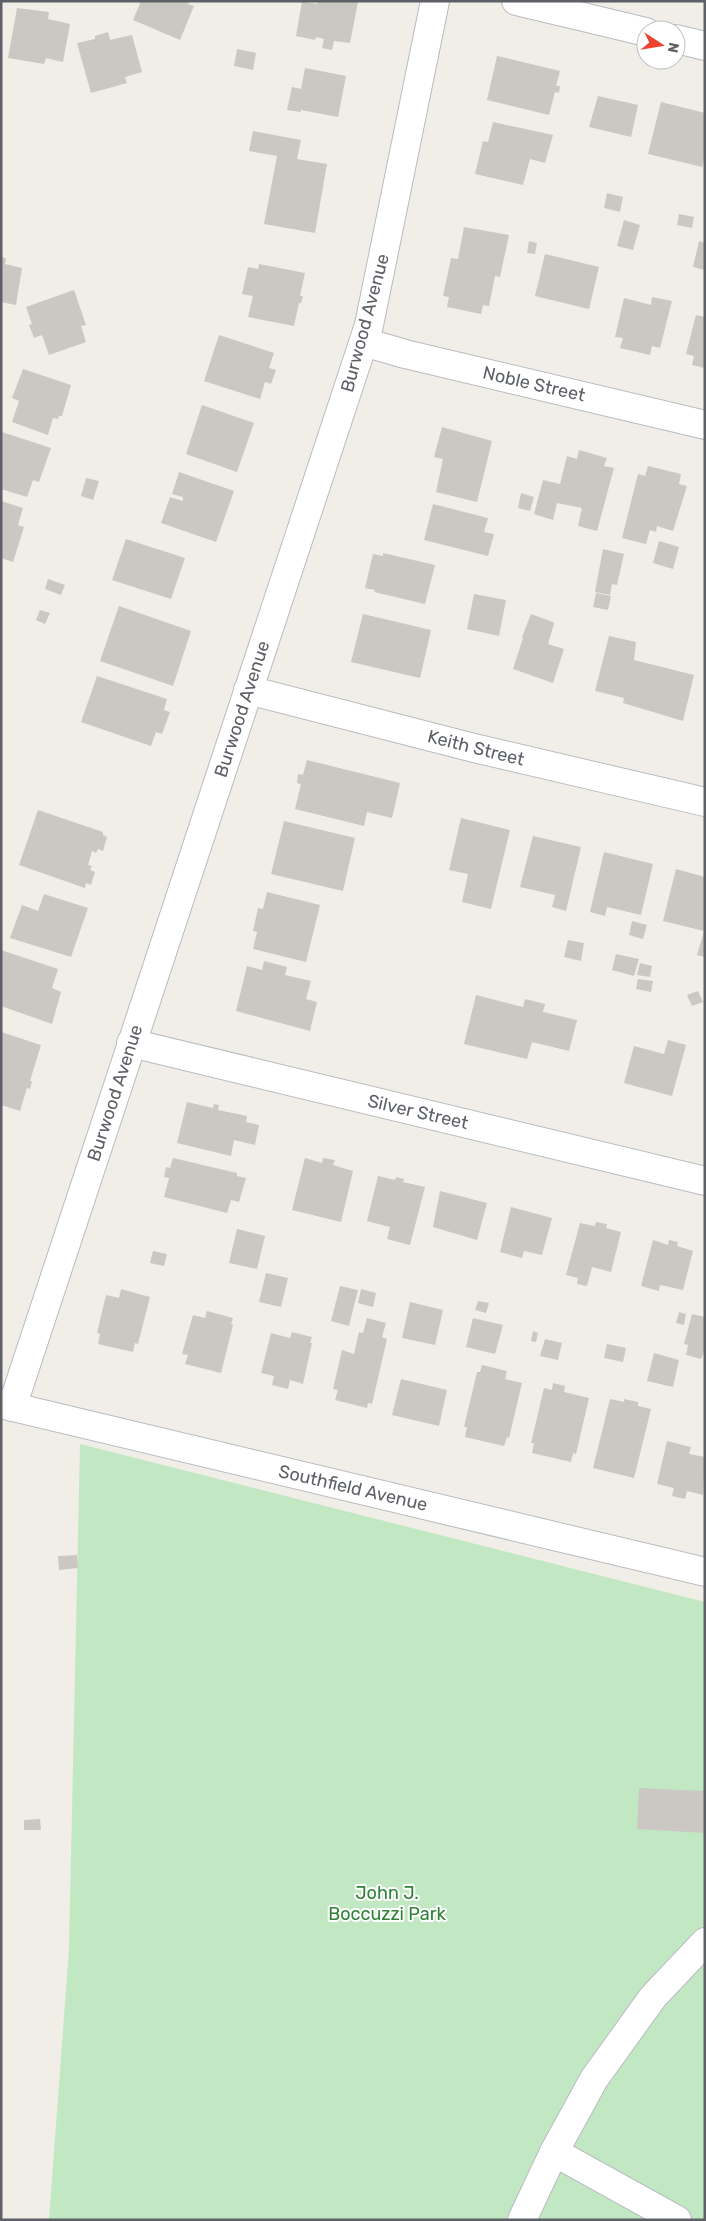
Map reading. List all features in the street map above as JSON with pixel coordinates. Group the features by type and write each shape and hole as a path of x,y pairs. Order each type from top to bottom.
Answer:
{"street":[{"name":"Burwood Avenue","path":"7,1405 131,1043 364,342 396,198 435,1"},
{"path":"516,1 636,30"},
{"path":"686,42 705,46"},
{"name":"Noble Street","path":"364,342 405,354 705,425"},
{"name":"Keith Street","path":"248,690 474,748 705,802"},
{"name":"Silver Street","path":"131,1043 705,1181"},
{"name":"Southfield Avenue","path":"7,1405 705,1572"},
{"path":"522,2220 554,2152 594,2079 653,1997 705,1942"},
{"path":"554,2152 677,2220"}],"green space":[{"name":"John J. Boccuzzi Park","path":"80,1444 705,1602 705,2220 49,2220 69,1949"}],"building":[{"path":"141,1 189,1 188,4 194,6 180,40 133,20"},
{"path":"302,1 317,4 317,1 358,2 350,43 334,41 332,50 322,48 324,39 316,37 315,40 296,36"},
{"path":"17,8 49,12 48,19 70,24 63,62 46,58 44,64 8,58"},
{"path":"108,32 110,40 132,35 142,72 125,77 127,83 91,93 77,43 95,39 95,36"},
{"path":"237,49 256,53 253,70 234,66"},
{"path":"497,56 560,71 556,86 560,86 559,93 555,92 549,115 487,100"},
{"path":"305,68 346,76 338,117 301,110 301,112 287,110 292,87 301,89"},
{"path":"598,96 638,105 631,137 589,127"},
{"path":"661,102 705,113 705,155 702,167 648,154"},
{"path":"493,122 553,135 545,163 530,159 523,185 475,174 483,141 488,142"},
{"path":"253,131 301,140 297,159 327,164 315,233 264,224 277,156 249,151"},
{"path":"607,193 623,197 620,212 604,208"},
{"path":"679,214 694,217 692,228 677,225"},
{"path":"624,220 640,225 633,250 617,246"},
{"path":"464,227 509,235 500,277 495,276 489,306 483,305 481,314 447,307 449,297 443,296 451,258 458,259"},
{"path":"529,241 537,243 535,254 527,253"},
{"path":"699,241 705,243 705,270 693,267"},
{"path":"545,254 599,267 589,309 535,296"},
{"path":"1,257 6,258 5,264 22,268 16,305 1,302"},
{"path":"259,264 305,273 300,296 303,296 301,303 299,303 294,326 248,317 253,296 242,294 248,267 258,269"},
{"path":"74,290 86,325 81,326 86,342 49,355 42,335 34,338 29,325 32,324 26,307"},
{"path":"652,297 672,301 660,348 652,346 650,355 620,348 623,338 615,337 624,298 651,305"},
{"path":"696,315 705,317 705,368 692,365 694,356 686,354"},
{"path":"219,335 274,353 269,368 276,370 271,384 265,382 260,399 204,381"},
{"path":"23,369 71,385 62,416 59,416 58,419 53,418 48,435 12,422 19,401 12,398"},
{"path":"202,405 254,423 237,472 186,454"},
{"path":"442,427 492,441 477,502 436,492 443,459 434,457"},
{"path":"2,432 51,448 39,482 33,480 27,497 1,489"},
{"path":"579,450 607,458 604,466 614,468 597,531 578,526 582,508 557,503 553,520 534,514 543,480 560,484 567,456 577,459"},
{"path":"648,466 681,474 679,484 687,486 673,531 657,526 656,532 650,530 646,544 622,538 638,474 645,476"},
{"path":"179,472 234,491 216,542 161,523 170,497 183,501 183,497 172,494"},
{"path":"86,478 99,481 93,500 81,496"},
{"path":"521,493 534,497 530,511 518,508"},
{"path":"1,501 23,508 18,525 24,527 13,562 1,558"},
{"path":"433,504 488,518 484,532 494,534 488,556 424,540"},
{"path":"126,539 185,558 171,599 112,580"},
{"path":"659,541 679,547 673,569 653,563"},
{"path":"603,549 624,554 617,585 612,584 610,595 595,592"},
{"path":"383,553 435,565 425,604 374,592 375,590 365,588 373,554 383,556"},
{"path":"48,579 65,585 61,595 45,589"},
{"path":"596,593 611,596 608,610 593,607"},
{"path":"474,594 506,600 499,636 467,629"},
{"path":"119,606 191,631 173,686 100,661"},
{"path":"40,610 50,613 45,624 36,620"},
{"path":"363,614 431,630 420,678 351,662"},
{"path":"531,614 553,622 548,644 564,649 553,683 513,669"},
{"path":"609,636 636,642 634,660 694,675 683,721 623,703 624,698 595,691"},
{"path":"97,676 167,699 164,710 170,712 162,734 156,732 151,746 81,722"},
{"path":"307,760 400,783 392,818 367,812 364,826 295,809 301,784 297,783 298,774 303,775"},
{"path":"38,810 103,832 103,835 107,837 103,851 98,849 96,853 92,851 88,865 92,866 90,870 95,872 91,885 86,883 85,888 19,865"},
{"path":"461,818 510,830 491,909 462,902 468,874 449,870"},
{"path":"284,821 355,838 343,891 271,874"},
{"path":"533,836 581,847 566,911 552,907 555,895 520,887"},
{"path":"604,852 653,864 641,915 607,907 605,916 590,912"},
{"path":"676,869 705,877 705,957 697,955 704,931 663,921"},
{"path":"267,892 320,905 306,962 253,949 257,932 253,931 258,908 263,909"},
{"path":"44,894 88,908 71,957 10,938 22,905 38,911"},
{"path":"632,921 647,925 643,939 629,935"},
{"path":"568,940 584,943 581,961 564,957"},
{"path":"1,950 58,969 52,988 61,992 52,1024 1,1006"},
{"path":"616,954 639,959 634,976 612,970"},
{"path":"264,961 287,967 285,975 311,981 306,999 317,1002 310,1031 236,1011 247,966 262,970"},
{"path":"640,963 652,966 650,977 637,975"},
{"path":"638,979 653,981 651,992 636,989"},
{"path":"698,991 703,1002 692,1006 687,995"},
{"path":"476,995 523,1007 525,999 545,1004 543,1012 577,1020 569,1051 532,1042 527,1059 464,1044"},
{"path":"1,1032 41,1045 30,1081 32,1081 30,1089 27,1088 20,1111 1,1105"},
{"path":"668,1040 686,1045 672,1096 624,1083 634,1046 664,1054"},
{"path":"187,1102 213,1108 214,1104 219,1105 218,1110 247,1116 246,1122 259,1125 255,1145 234,1140 231,1156 177,1143"},
{"path":"173,1158 237,1173 237,1176 246,1178 239,1202 231,1200 227,1213 164,1197 169,1178 164,1177 166,1167 170,1168"},
{"path":"305,1158 322,1163 323,1158 335,1160 333,1165 353,1171 341,1222 292,1210"},
{"path":"378,1176 395,1180 396,1177 404,1179 403,1182 425,1187 410,1245 387,1239 390,1227 367,1221"},
{"path":"440,1191 487,1203 477,1240 433,1227"},
{"path":"511,1207 552,1218 542,1255 524,1251 522,1258 500,1252"},
{"path":"596,1222 607,1224 606,1228 621,1232 611,1272 592,1267 587,1286 577,1284 578,1278 566,1275 580,1223 595,1226"},
{"path":"237,1229 265,1236 257,1269 229,1263"},
{"path":"653,1240 668,1245 669,1240 678,1242 677,1246 693,1251 683,1290 660,1285 659,1291 641,1286"},
{"path":"153,1251 167,1254 164,1266 150,1263"},
{"path":"266,1273 288,1278 281,1307 259,1302"},
{"path":"340,1286 358,1290 349,1326 331,1321"},
{"path":"121,1289 150,1297 138,1344 135,1343 133,1352 98,1344 100,1334 97,1333 106,1295 119,1298"},
{"path":"361,1289 376,1293 373,1307 358,1303"},
{"path":"478,1301 489,1303 486,1313 475,1310"},
{"path":"410,1302 443,1310 435,1345 402,1338"},
{"path":"207,1311 233,1318 221,1373 185,1364 188,1355 182,1354 193,1315 205,1318"},
{"path":"679,1312 686,1314 684,1325 676,1323"},
{"path":"692,1314 705,1317 705,1350 701,1359 686,1355 688,1345 684,1344"},
{"path":"367,1318 386,1323 382,1337 387,1339 372,1404 368,1403 367,1408 335,1400 338,1390 333,1389 342,1350 354,1354 359,1332 363,1333"},
{"path":"473,1318 503,1325 495,1354 466,1347"},
{"path":"533,1331 538,1333 536,1342 531,1341"},
{"path":"292,1332 312,1337 310,1343 312,1343 303,1384 290,1380 288,1389 272,1385 274,1376 261,1373 271,1333 290,1338"},
{"path":"545,1339 562,1343 558,1360 540,1356"},
{"path":"607,1344 626,1348 623,1362 604,1358"},
{"path":"654,1353 679,1360 673,1387 647,1381"},
{"path":"482,1365 507,1371 505,1379 522,1383 509,1438 507,1437 504,1446 465,1437 467,1427 464,1427 477,1372 480,1372"},
{"path":"401,1379 447,1390 439,1426 392,1415"},
{"path":"553,1383 565,1386 564,1392 589,1398 576,1454 573,1453 571,1462 532,1453 534,1443 531,1443 544,1388 552,1390"},
{"path":"610,1399 638,1402 638,1406 651,1409 634,1478 593,1468"},
{"path":"667,1441 691,1447 689,1454 705,1457 703,1495 687,1491 685,1499 672,1496 674,1488 657,1484"},
{"path":"77,1555 78,1568 59,1570 58,1556"},
{"path":"639,1788 705,1791 705,1833 637,1829"},
{"path":"40,1819 41,1830 24,1830 24,1820"}]}
